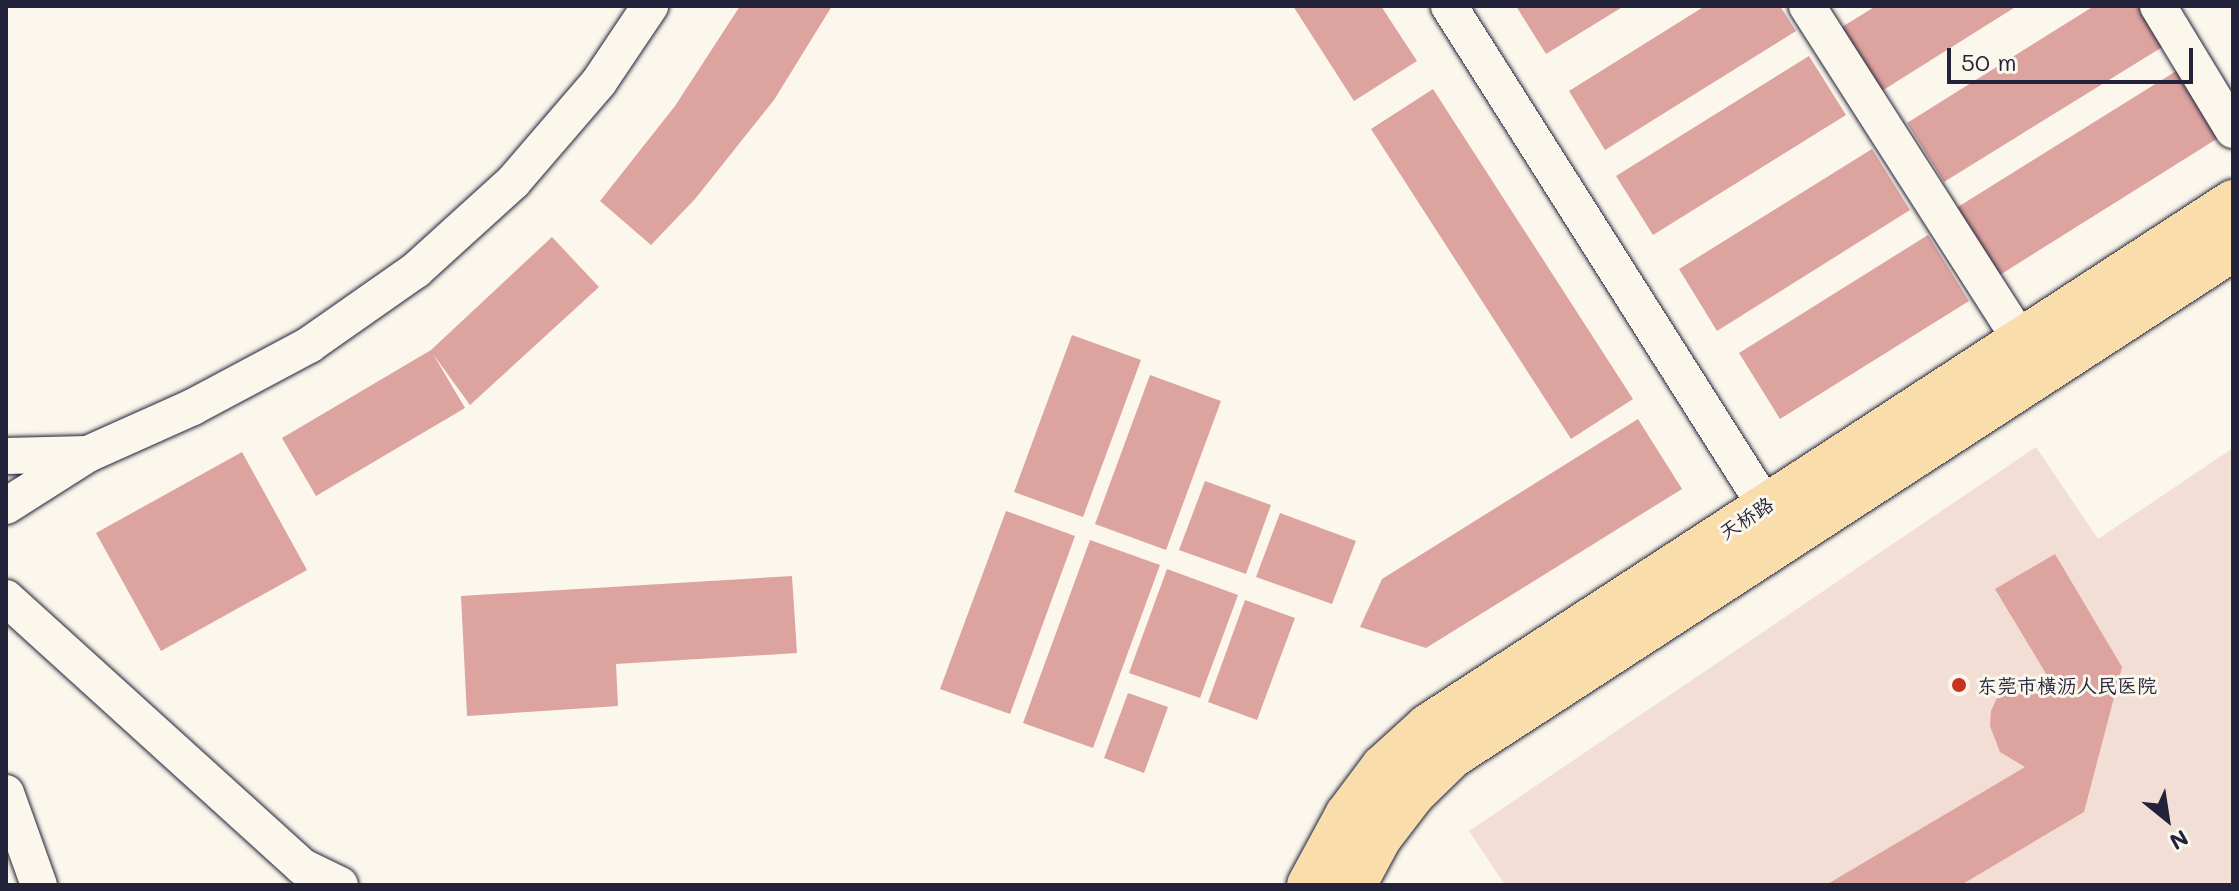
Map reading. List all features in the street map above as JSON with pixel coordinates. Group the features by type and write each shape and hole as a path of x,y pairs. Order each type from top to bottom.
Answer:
{"main road":[{"name":"天桥路","path":"1309,885 1347,815 1383,767 1428,726 2233,202"},
{"name":"天桥路","path":"1354,885 1380,837 1413,794 1452,756 2233,249"}],"street":[{"path":"6,506 88,454 193,407 309,345 416,270 513,182 599,82 650,6"},
{"path":"1449,6 1765,505"},
{"path":"1807,6 2021,340"},
{"path":"2158,6 2233,130"},
{"path":"6,456 88,454"},
{"path":"6,598 303,867 340,885"},
{"path":"6,793 39,885"}],"shaded area":[{"name":"东莞市横沥人民医院","path":"2036,447 2098,539 2233,448 2233,885 1505,885 1469,831"}],"building":[{"path":"740,6 832,6 774,100 695,199 651,245 600,201 675,106"},
{"path":"1293,6 1381,6 1417,61 1354,101"},
{"path":"1516,6 1624,6 1546,54"},
{"path":"1705,6 1780,6 1796,31 1605,150 1569,91"},
{"path":"1876,6 2017,6 1877,94 1837,30"},
{"path":"2094,6 2139,6 2164,46 1944,182 1907,123"},
{"path":"1809,56 1846,115 1653,235 1616,176"},
{"path":"2181,68 2223,135 1995,278 1953,210"},
{"path":"1433,89 1633,399 1571,439 1371,129"},
{"path":"1872,149 1910,210 1717,331 1679,269"},
{"path":"1928,235 1969,301 1780,419 1739,353"},
{"path":"552,237 599,287 470,405 433,354 465,408 316,496 282,438 431,350"},
{"path":"1072,335 1141,360 1083,517 1014,492"},
{"path":"1150,375 1221,401 1166,550 1095,524"},
{"path":"1638,419 1682,489 1426,648 1360,627 1382,579"},
{"path":"242,452 307,570 161,651 96,533"},
{"path":"1205,481 1271,505 1246,574 1179,550"},
{"path":"1006,511 1075,536 1010,714 940,689"},
{"path":"1280,513 1356,541 1332,604 1256,577"},
{"path":"1090,540 1160,565 1093,748 1023,723"},
{"path":"2055,554 2122,667 2084,812 1961,885 1826,885 2025,767 2000,752 1990,726 1991,711 1997,698 2019,679 2048,677 1995,589"},
{"path":"1167,569 1238,595 1200,698 1129,673"},
{"path":"792,576 797,653 616,664 618,706 467,716 461,596"},
{"path":"1245,600 1295,618 1257,720 1208,702"},
{"path":"1128,693 1168,707 1144,773 1104,758"}],"place":[{"name":"东莞市横沥人民医院","path":"1959,685"}]}
